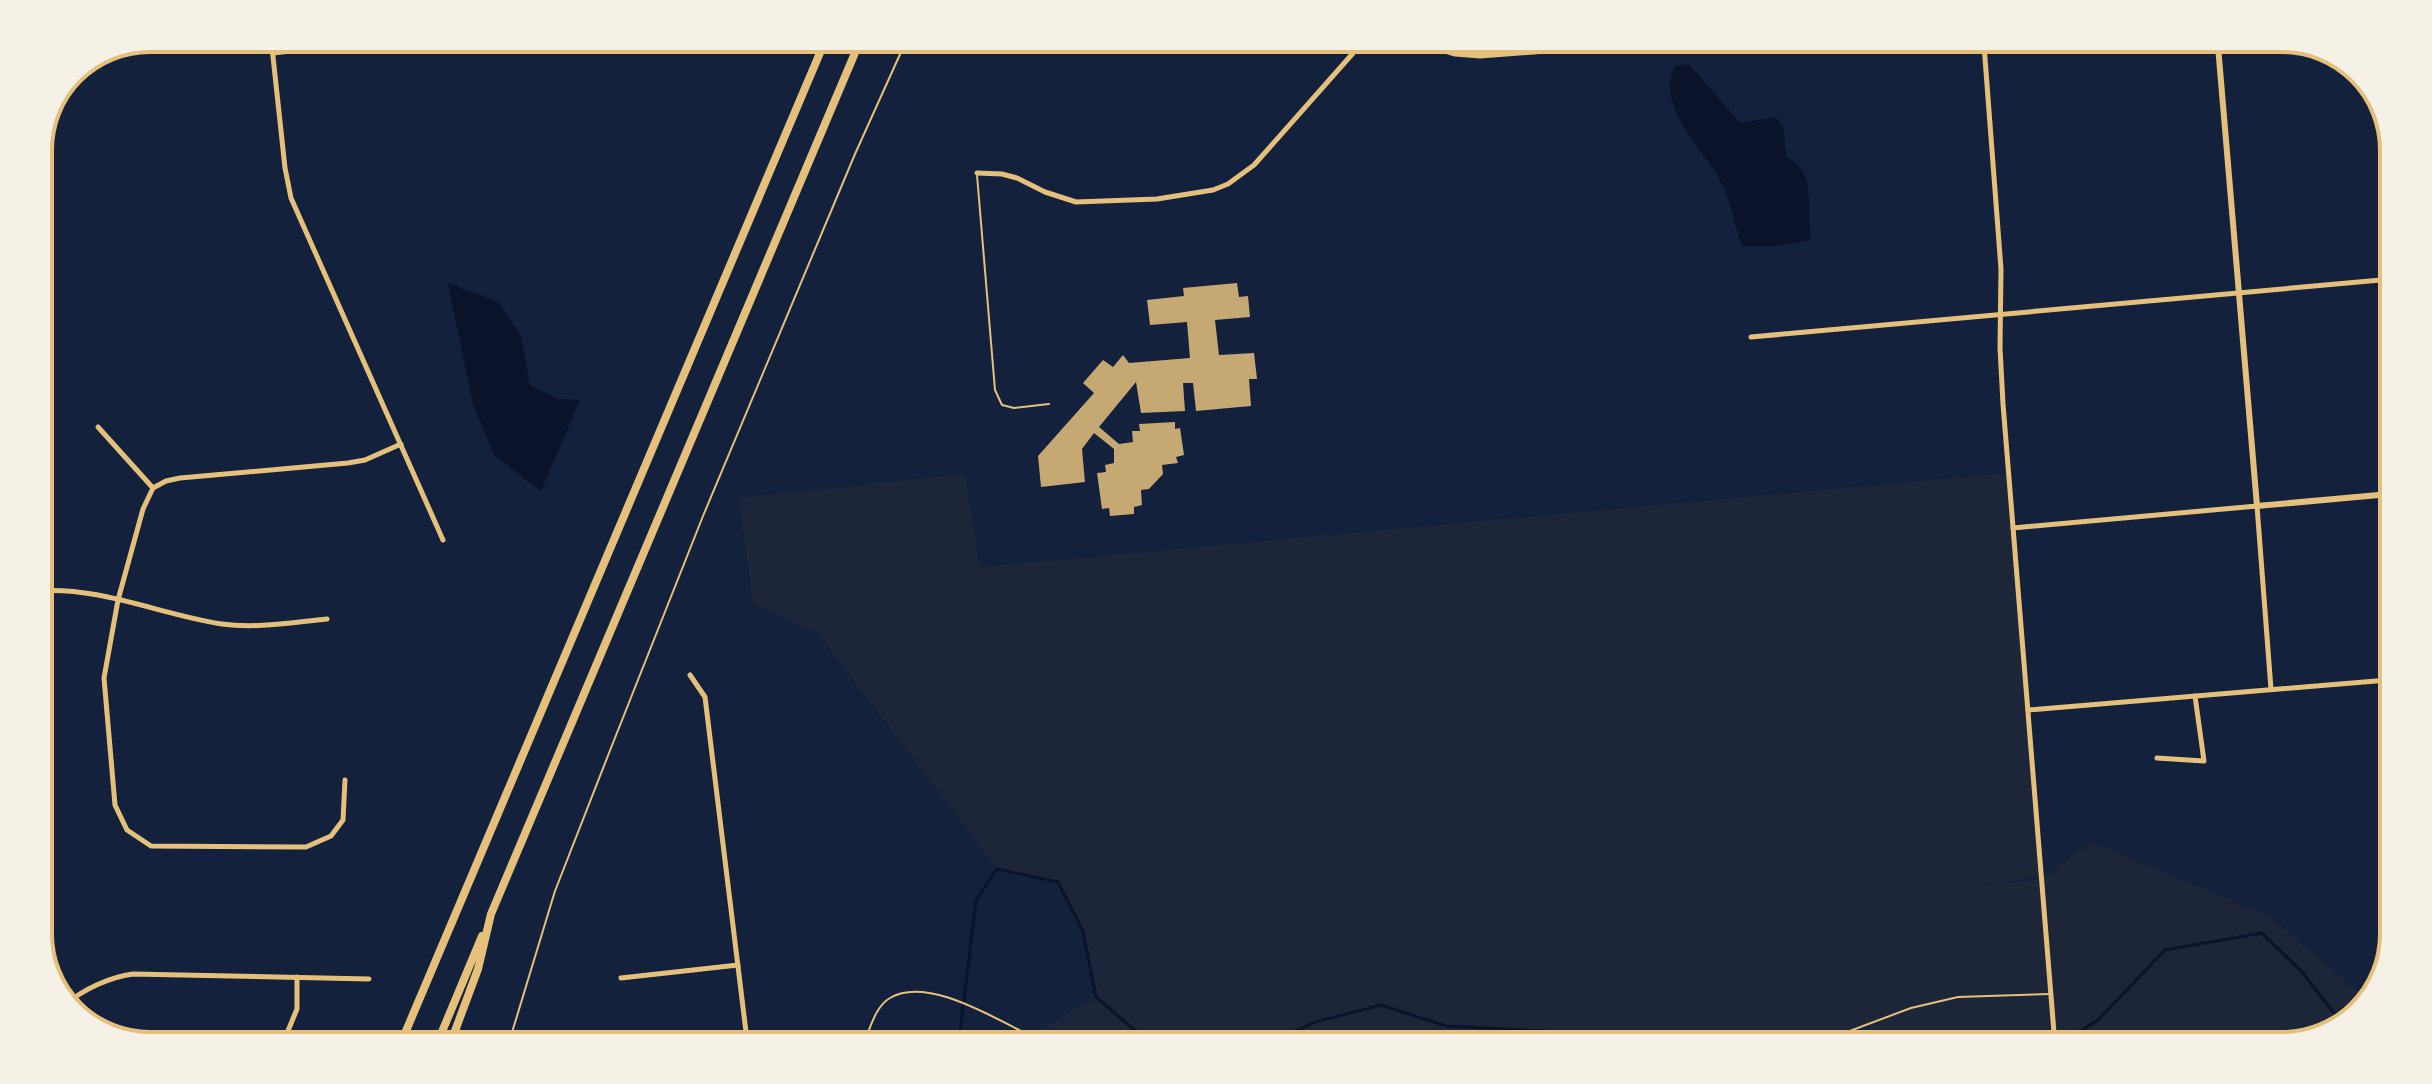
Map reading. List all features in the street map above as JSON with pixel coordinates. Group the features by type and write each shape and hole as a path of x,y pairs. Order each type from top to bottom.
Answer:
{"highway":[{"path":"406,1032 820,52"},
{"path":"442,1032 855,52"},
{"path":"455,1032 478,969 491,914"}],"street":[{"path":"282,52 273,53 291,198 443,540"},
{"path":"977,173 1017,178 1045,192 1076,202 1157,199 1213,190 1228,184 1254,165 1354,52"},
{"path":"1449,52 1480,56 1533,52"},
{"path":"1985,52 2001,269 2003,404 2054,1032"},
{"path":"2218,52 2271,689"},
{"path":"1751,337 2380,280"},
{"path":"98,427 153,488"},
{"path":"345,780 343,820 331,836 306,847 151,846 127,830 115,805 104,678 118,600 143,509 153,488 180,478 365,460 401,444"},
{"path":"2013,528 2380,495"},
{"path":"52,590 118,600 225,625 327,619"},
{"path":"690,675 705,697 746,1032"},
{"path":"2028,710 2380,681"},
{"path":"2157,758 2204,761 2195,696"},
{"path":"621,978 738,965"},
{"path":"75,997 117,976 133,974 369,979"},
{"path":"287,1032 297,1009 297,977"}],"lane":[{"path":"977,173 995,390 1002,405 1014,408 1049,404"},
{"path":"1847,1032 1911,1008 1958,997 2051,994"}],"path":[{"path":"512,1032 555,891 703,516 901,52"},
{"path":"868,1032 877,1012 888,999 904,993 927,992 954,1000 1023,1032"}],"shaded area":[{"path":"1689,64 1740,123 1776,117 1784,128 1786,157 1796,163 1807,182 1811,240 1778,246 1742,246 1721,183 1675,109 1670,80 1675,66"},
{"path":"448,283 499,302 521,337 530,385 558,399 580,400 541,491 494,455 473,405"},
{"path":"2008,473 2042,876 1961,888 2042,879 2091,842 2270,917 2360,993 2347,1008 2320,1025 2282,1032 1037,1032 1096,997 1083,931 1058,883 997,869 818,633 753,604 739,498 965,474 980,567"}],"building":[{"path":"1237,283 1239,297 1248,296 1250,317 1215,320 1219,355 1254,353 1257,379 1249,379 1251,406 1196,411 1193,383 1183,383 1185,411 1141,413 1136,382 1099,427 1119,444 1133,442 1132,431 1140,431 1139,424 1175,422 1175,429 1180,428 1184,455 1176,457 1178,463 1162,465 1163,474 1149,489 1141,490 1142,505 1134,507 1134,514 1110,516 1109,508 1102,509 1097,473 1106,472 1105,465 1114,463 1114,449 1094,433 1082,449 1085,482 1041,487 1038,456 1094,393 1083,383 1103,360 1113,367 1123,355 1129,363 1190,358 1187,322 1150,325 1147,300 1184,296 1183,288"}],"waterway":[{"path":"960,1032 976,900 997,869 1058,882 1083,931 1096,997 1137,1032"},
{"path":"2079,1032 2098,1020 2165,950 2262,933 2303,973 2337,1015"},
{"path":"1294,1032 1315,1022 1381,1005 1446,1026 1547,1032"}]}
